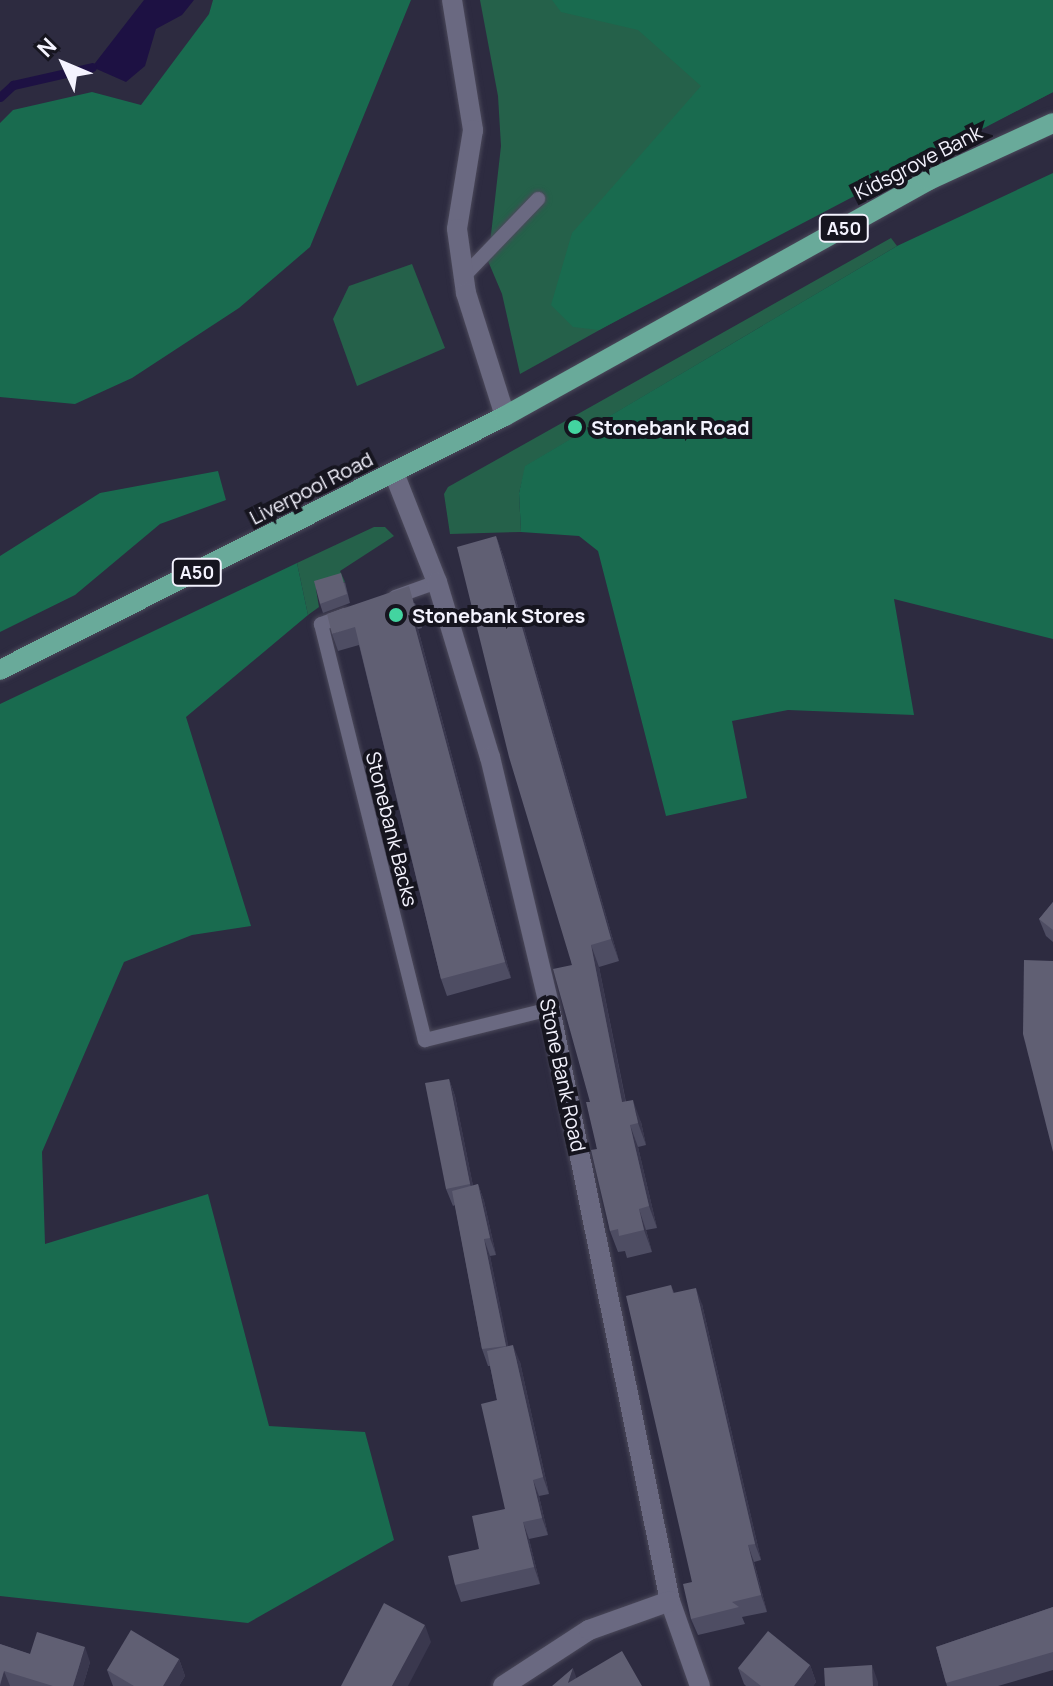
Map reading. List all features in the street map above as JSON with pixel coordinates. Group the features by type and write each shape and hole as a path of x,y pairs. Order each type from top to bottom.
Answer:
{"main road":[{"name":"Kidsgrove Bank","path":"639,341 929,180 1053,123"},
{"name":"Liverpool Road","path":"0,670 505,416 639,341"}],"street":[{"path":"452,0 473,130 457,229 464,276 505,416"},
{"name":"Stone Bank Road","path":"394,473 437,582 490,757 550,1009 670,1601 700,1686"},
{"path":"503,1686 589,1630 670,1601"}],"lane":[{"path":"464,276 538,199"},
{"name":"Stonebank Backs","path":"437,582 321,624 425,1040 550,1009"}],"green space":[{"path":"213,0 411,0 310,247 239,308 132,378 75,404 0,397 0,123 13,110 92,92 141,105 209,14"},
{"path":"480,0 1053,0 1053,92 735,255 520,374 502,294 488,261 501,146 498,96"},
{"path":"552,0 1053,0 1053,92 599,330 573,327 551,305 572,233 701,86 638,30 561,12"},
{"path":"1053,173 1053,639 894,599 914,715 788,710 732,721 747,798 666,816 598,551 579,536 521,532 519,493 525,466 897,246"},
{"path":"891,238 897,246 526,466 519,493 521,532 450,534 444,494 448,487"},
{"path":"412,264 445,348 357,386 333,319 349,286"},
{"path":"218,471 226,500 160,524 75,595 0,632 0,556 100,493"},
{"path":"374,527 385,527 394,536 340,571 345,582 316,589 319,607 308,615 297,563"},
{"path":"297,563 308,615 186,717 251,926 192,935 124,962 42,1152 45,1244 208,1194 269,1426 365,1432 394,1540 248,1623 0,1596 0,704"}],"shaded area":[{"path":"144,0 194,0 182,15 156,29 145,66 126,82 92,67"}],"building":[{"path":"496,536 611,939 591,945 622,1102 633,1100 638,1123 630,1125 649,1206 639,1209 644,1230 619,1236 618,1229 610,1231 591,1150 597,1149 586,1102 590,1102 553,969 572,965 509,757 457,547"},
{"path":"341,573 347,594 320,604 314,581"},
{"path":"409,586 416,611 411,612 505,962 441,979 355,627 332,634 327,614"},
{"path":"1053,902 1053,930 1039,919"},
{"path":"1024,960 1053,961 1053,1152 1023,1034"},
{"path":"449,1079 470,1184 446,1189 425,1083"},
{"path":"478,1184 490,1238 484,1239 506,1346 482,1349 452,1191"},
{"path":"671,1285 673,1293 696,1288 755,1544 748,1545 761,1595 732,1602 739,1607 691,1619 683,1584 692,1582 626,1296"},
{"path":"513,1345 543,1477 533,1480 542,1518 523,1522 534,1567 455,1585 448,1556 479,1549 472,1516 505,1509 481,1404 497,1400 487,1351"},
{"path":"384,1603 425,1625 392,1686 341,1686"},
{"path":"1053,1607 1053,1652 946,1683 936,1647"},
{"path":"131,1630 179,1659 163,1686 134,1686 107,1670"},
{"path":"768,1631 810,1665 794,1686 761,1686 738,1668"},
{"path":"37,1632 85,1647 73,1686 53,1686 4,1671 0,1684 0,1644 30,1654"},
{"path":"622,1651 642,1686 552,1686 573,1668 568,1683"},
{"path":"872,1665 873,1686 825,1686 824,1668"}],"waterway":[{"path":"0,97 13,85 92,67"}],"place":[{"name":"Stonebank Road","path":"575,427"},
{"name":"Stonebank Stores","path":"396,615"}]}
